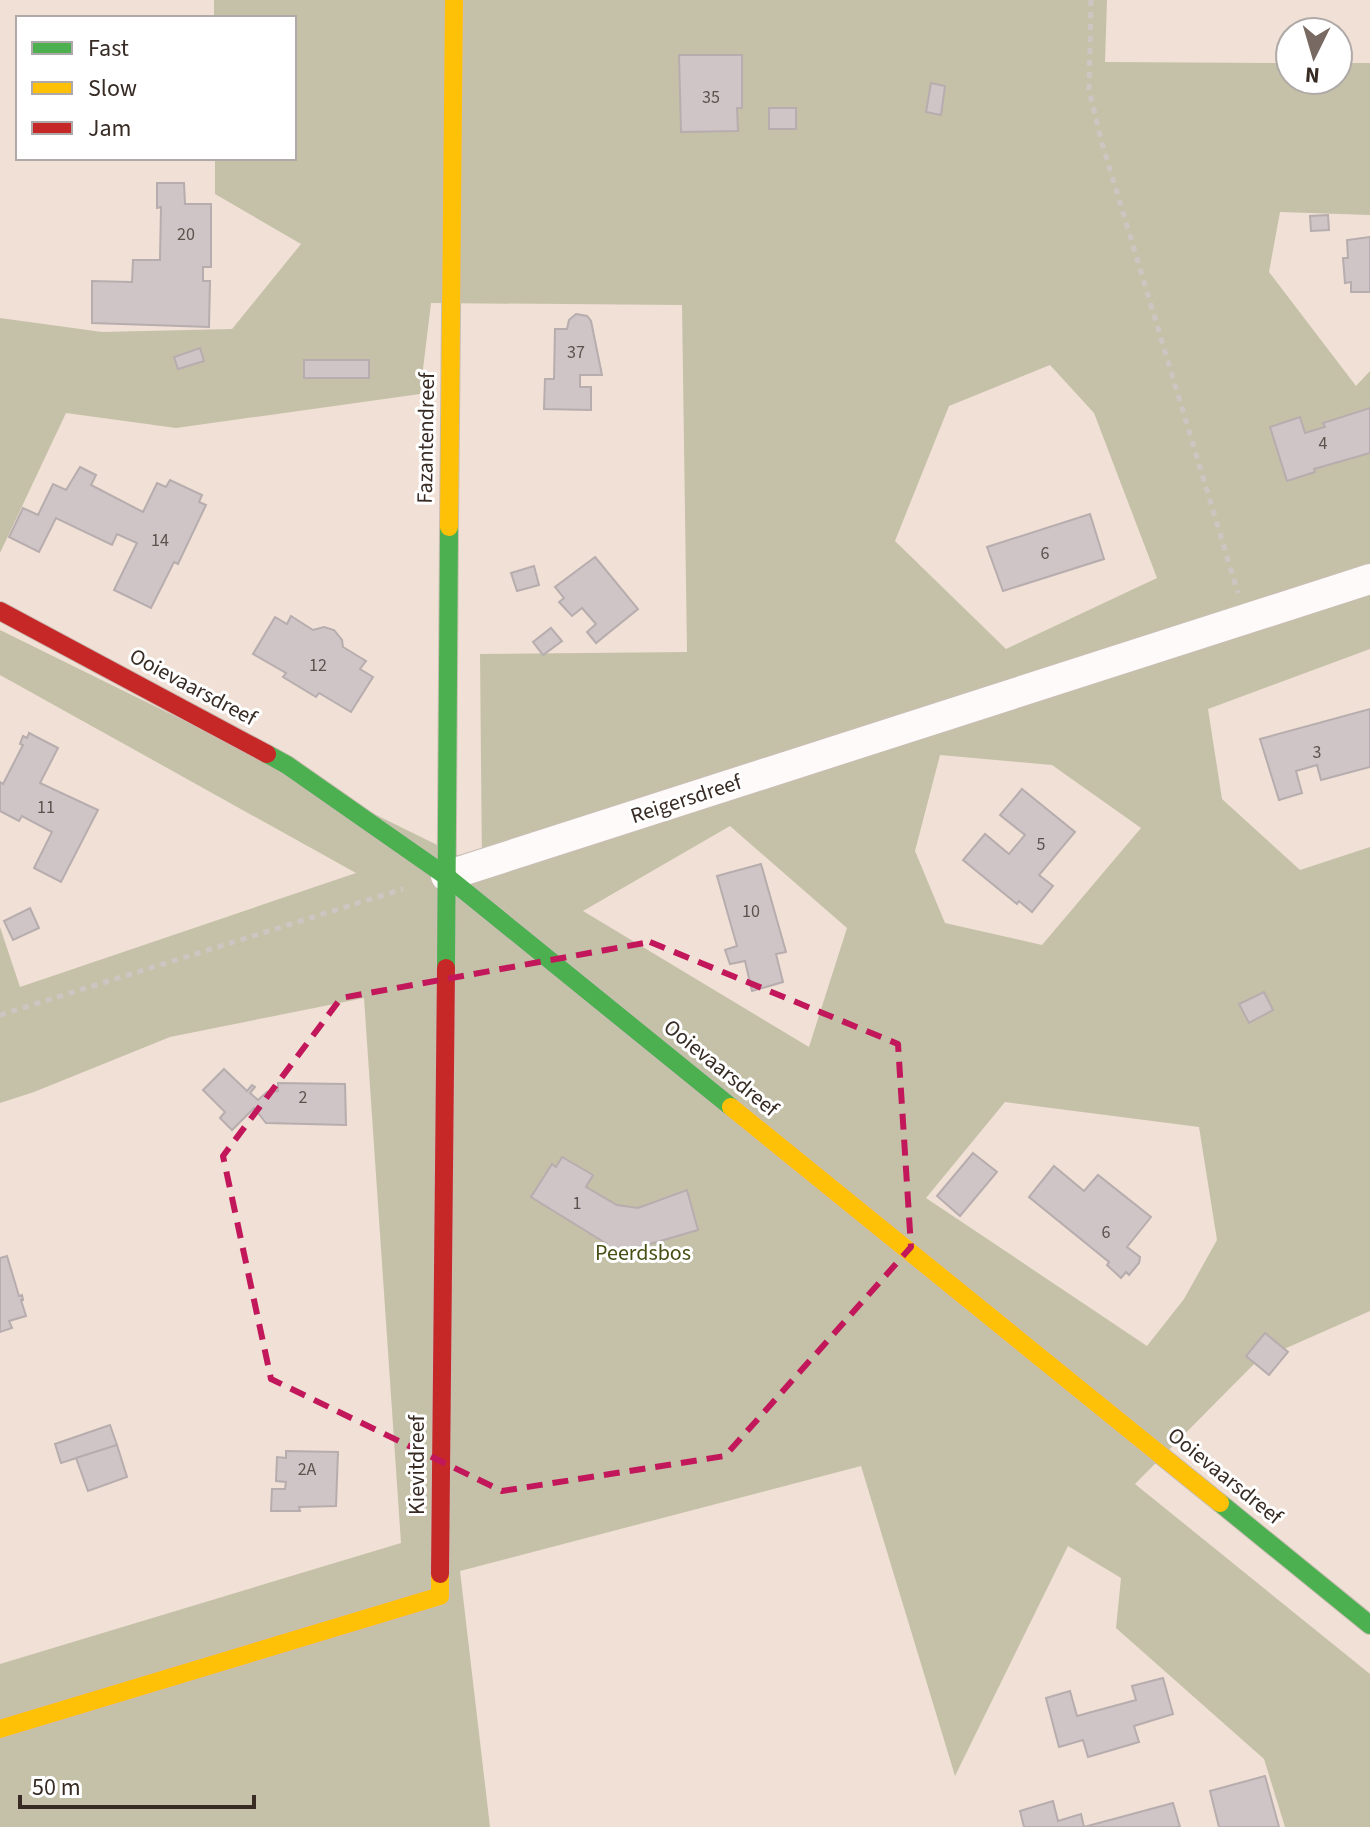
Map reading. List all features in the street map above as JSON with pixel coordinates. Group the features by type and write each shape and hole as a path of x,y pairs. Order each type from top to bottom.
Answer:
{"street":[{"name":"Fazantendreef","path":"446,876 454,0"},
{"name":"Reigersdreef","path":"446,876 1370,579"},
{"name":"Ooievaarsdreef","path":"0,611 287,765 446,876 1370,1625"},
{"name":"Kievitdreef","path":"0,1729 440,1596 446,876"}],"path":[{"path":"1091,0 1089,90 1099,130 1246,619"},
{"path":"0,1015 446,876"}],"highlighted area":[{"path":"650,942 898,1044 911,1247 725,1456 502,1491 271,1379 223,1156 341,998"}],"green space":[{"name":"Peerdsbos","path":"214,0 1107,0 1105,62 1274,63 1274,96 1354,96 1354,63 1370,63 1370,215 1280,212 1269,272 1356,386 1370,371 1370,649 1208,709 1222,799 1300,870 1370,847 1370,1311 1257,1361 1135,1484 1370,1674 1370,1827 1285,1827 1264,1759 1116,1628 1121,1578 1068,1546 955,1776 861,1466 460,1571 490,1827 0,1827 0,1664 401,1543 364,998 170,1037 0,1103 0,927 20,987 356,873 0,675 0,630 482,867 480,654 687,652 682,305 431,303 420,394 176,428 66,413 0,553 0,318 102,332 232,329 301,244 215,194 215,160 296,160 296,16 214,16","holes":["1050,365 1094,413 1157,578 1006,649 895,541 949,406","940,755 1052,765 1141,828 1042,945 945,923 915,851","730,826 847,928 809,1047 583,911","1005,1102 1199,1127 1217,1240 1184,1299 1147,1346 926,1198"]}],"building":[{"path":"679,55 742,55 742,108 737,108 738,131 681,132"},
{"path":"931,83 945,86 941,115 926,112"},
{"path":"769,108 796,108 796,129 769,129"},
{"path":"157,183 184,183 185,204 211,204 211,267 203,267 203,281 210,281 209,327 92,323 92,281 132,282 133,260 160,260 161,207 157,208"},
{"path":"1328,215 1329,230 1311,231 1310,216"},
{"path":"1370,237 1370,292 1351,292 1351,282 1345,283 1343,258 1348,258 1347,240"},
{"path":"576,314 587,316 591,321 602,375 580,375 580,387 591,387 591,410 544,409 545,379 554,379 555,329 567,329 569,320"},
{"path":"200,348 204,361 178,369 174,357"},
{"path":"304,360 369,360 369,378 304,378"},
{"path":"1370,408 1370,453 1314,469 1315,472 1287,481 1270,427 1300,417 1305,433 1325,427 1323,423"},
{"path":"80,467 96,475 91,485 143,512 157,483 166,487 170,480 202,495 199,502 206,505 178,564 174,562 151,608 114,590 137,543 117,534 112,545 56,518 39,552 9,537 23,508 38,515 53,484 66,490"},
{"path":"1090,514 1104,559 1003,591 987,547"},
{"path":"595,557 638,609 596,643 587,632 596,624 582,608 572,616 559,602 564,598 555,587"},
{"path":"534,566 539,585 517,591 511,573"},
{"path":"291,616 313,630 324,627 334,630 343,647 366,661 360,669 373,677 351,712 319,693 316,697 283,677 286,673 253,654 275,617 287,624"},
{"path":"551,628 562,641 543,655 533,642"},
{"path":"1370,709 1370,767 1321,780 1317,765 1296,771 1302,793 1279,800 1260,739"},
{"path":"29,733 58,748 40,783 98,810 61,882 34,868 52,832 22,816 19,821 0,811 0,782 3,784 23,745 20,744 23,736 27,738"},
{"path":"1022,789 1075,832 1039,875 1053,886 1032,912 1019,901 1017,904 963,860 985,834 1009,854 1025,835 1000,815"},
{"path":"761,864 786,952 776,954 783,982 752,991 745,961 730,964 725,950 737,946 717,876"},
{"path":"30,908 39,928 13,940 4,921"},
{"path":"1264,992 1273,1010 1249,1023 1239,1004"},
{"path":"224,1069 247,1091 252,1085 255,1087 250,1093 258,1100 267,1092 278,1091 278,1083 345,1084 346,1125 266,1123 254,1108 232,1130 220,1118 225,1112 203,1090"},
{"path":"973,1153 997,1172 960,1216 937,1196"},
{"path":"562,1157 593,1175 586,1187 617,1205 638,1208 687,1190 698,1230 636,1248 635,1252 607,1249 607,1244 531,1197 552,1164 556,1167"},
{"path":"1054,1166 1084,1191 1098,1175 1151,1217 1127,1247 1140,1257 1129,1275 1126,1272 1121,1278 1107,1265 1109,1262 1029,1197"},
{"path":"7,1256 19,1296 22,1295 26,1316 9,1321 12,1328 0,1332 0,1258"},
{"path":"1265,1333 1288,1352 1269,1375 1246,1356"},
{"path":"110,1425 117,1445 61,1463 55,1444"},
{"path":"117,1445 127,1477 88,1491 76,1458"},
{"path":"286,1451 338,1452 336,1506 271,1511 272,1489 285,1489 286,1482 276,1481 277,1457 286,1458"},
{"path":"1163,1678 1173,1714 1134,1726 1139,1742 1088,1757 1083,1740 1059,1747 1046,1698 1070,1691 1077,1716 1136,1700 1132,1686"},
{"path":"1265,1776 1279,1827 1219,1827 1210,1791"},
{"path":"1053,1801 1058,1821 1081,1814 1084,1827 1024,1827 1020,1811"},
{"path":"1173,1803 1180,1827 1084,1827"}],"traffic: fast":[{"path":"446,968 449,527"},
{"path":"267,754 446,876 731,1107"},
{"path":"1220,1503 1370,1625"}],"traffic: slow":[{"path":"449,527 454,0"},
{"path":"731,1107 1220,1503"},
{"path":"0,1729 440,1596 440,1574"}],"traffic: jam":[{"path":"0,611 267,754"},
{"path":"440,1574 446,968"}]}
